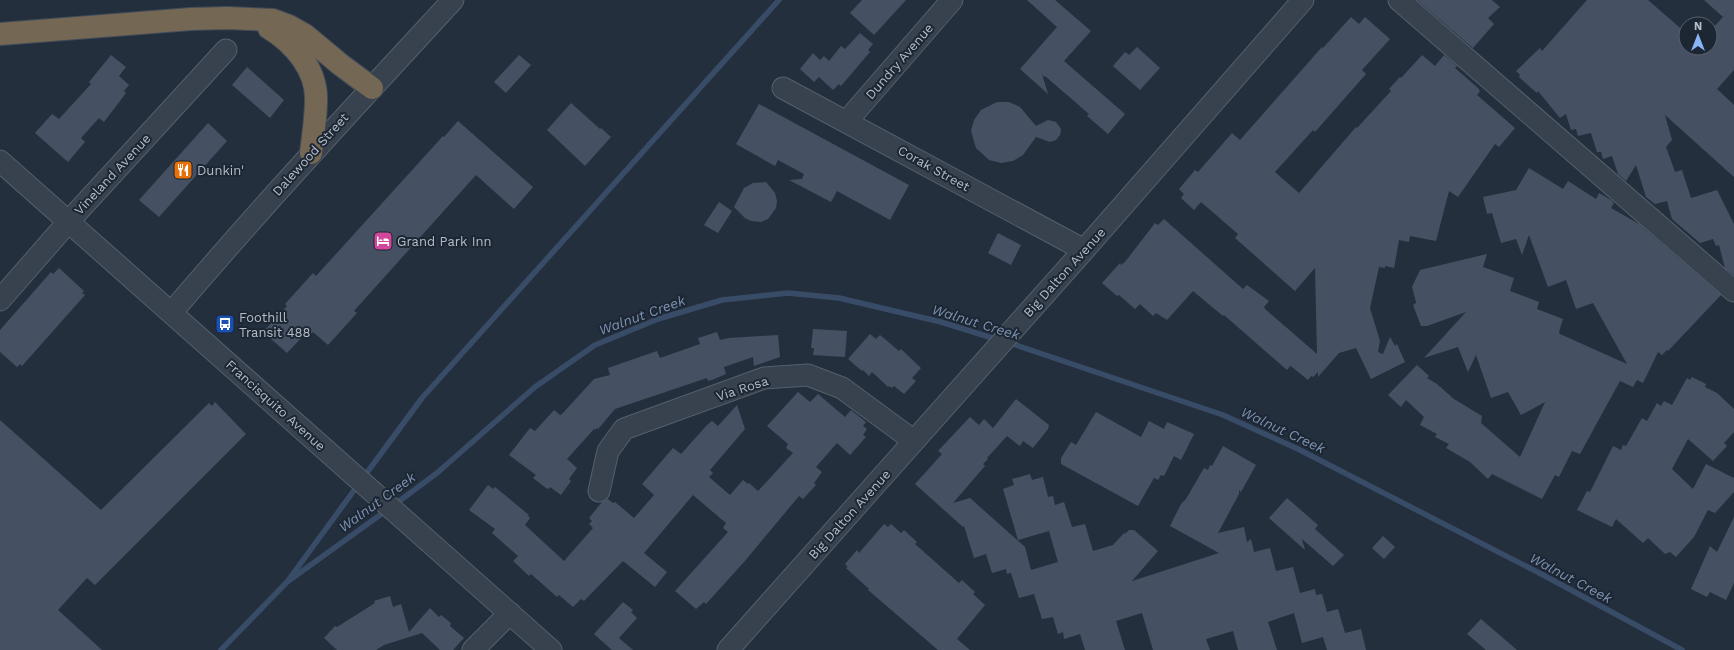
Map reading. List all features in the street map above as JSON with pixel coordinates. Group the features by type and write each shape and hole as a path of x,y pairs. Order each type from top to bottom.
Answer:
{"highway":[{"path":"0,34 191,19 254,19 278,22 305,35 372,88"},
{"path":"254,19 289,42 304,60 312,78 316,99 311,153"}],"street":[{"name":"Dalewood Street","path":"172,312 238,234 453,0"},
{"name":"Dundry Avenue","path":"847,121 952,0"},
{"name":"Big Dalton Avenue","path":"728,650 1084,250 1303,0"},
{"path":"1399,0 1734,291"},
{"name":"Vineland Avenue","path":"0,300 69,221 226,50"},
{"name":"Corak Street","path":"784,88 1084,250"},
{"name":"Francisquito Avenue","path":"0,161 172,312 551,650"},
{"name":"Via Rosa","path":"599,491 608,451 624,429 764,378 808,375 842,388 914,441"},
{"path":"473,650 510,613"}],"building":[{"path":"862,0 906,0 874,35 850,13"},
{"path":"1027,0 1055,0 1091,31 1064,61 1125,114 1108,134 1087,116 1089,114 1045,76 1044,77 1042,74 1048,94 1020,69 1057,27"},
{"path":"1417,0 1492,0 1500,7 1488,18 1494,24 1473,48"},
{"path":"1587,0 1648,0 1678,26 1678,56 1718,56 1718,22 1723,17 1704,0 1734,0 1734,70 1717,89 1734,105 1734,177 1665,115 1672,140 1666,147 1675,172 1682,170 1691,198 1717,190 1734,224 1734,275 1725,268 1719,245 1716,246 1713,239 1700,243 1672,219 1667,201 1655,204 1646,197 1636,165 1626,181 1618,174 1612,156 1603,159 1601,152 1597,152 1591,133 1578,136 1576,129 1571,130 1566,114 1560,118 1538,91 1537,93 1519,77 1520,75 1516,71 1540,48 1542,51"},
{"path":"1351,17 1359,24 1365,17 1390,39 1362,70 1366,74 1315,132 1313,130 1275,172 1299,193 1356,127 1357,128 1391,91 1389,89 1422,55 1435,66 1444,55 1457,66 1455,68 1478,88 1480,91 1477,95 1515,128 1499,147 1495,144 1458,197 1449,191 1436,241 1410,236 1409,242 1399,240 1394,268 1385,266 1385,268 1379,267 1370,308 1380,341 1378,352 1383,354 1390,337 1395,346 1397,344 1405,362 1371,379 1356,348 1339,353 1318,377 1318,372 1313,377 1311,376 1308,380 1290,366 1287,370 1224,315 1223,316 1193,291 1167,320 1156,313 1153,316 1140,304 1135,309 1102,283 1120,263 1121,265 1125,262 1155,223 1158,225 1164,219 1243,289 1247,285 1269,301 1264,307 1265,309 1317,354 1315,268 1295,291 1235,238 1238,234 1201,202 1194,210 1181,198 1184,194 1179,189 1195,170 1198,172 1232,133 1240,140 1322,47 1323,48"},
{"path":"860,33 873,44 868,50 870,52 841,86 839,84 833,90 819,77 814,82 800,69 813,53 820,60 824,56 829,61 841,46 845,49"},
{"path":"1137,47 1160,68 1140,90 1113,66 1125,52 1129,55"},
{"path":"111,55 126,67 119,76 129,85 124,91 126,93 104,122 99,118 81,138 85,142 68,162 35,133 52,114 59,119 91,84 89,82"},
{"path":"519,55 531,65 506,93 494,82"},
{"path":"247,67 284,100 270,118 232,85"},
{"path":"997,102 1009,102 1020,107 1036,126 1048,120 1056,122 1061,129 1060,135 1056,140 1050,142 1036,137 1023,155 1013,161 1001,163 989,160 976,148 971,131 974,120 981,110"},
{"path":"571,103 611,137 585,166 547,130"},
{"path":"759,104 909,185 890,220 837,191 831,202 789,180 802,179 804,174 778,160 775,166 736,144"},
{"name":"Grand Park Inn","path":"458,121 533,187 514,209 476,175 354,311 357,313 328,345 313,332 310,335 307,332 287,353 263,332 287,306 285,304 313,273 316,276"},
{"name":"Dunkin'","path":"208,123 227,141 159,217 139,200"},
{"path":"1529,168 1563,189 1568,181 1596,199 1599,193 1611,200 1614,203 1611,208 1639,224 1721,295 1668,351 1667,350 1662,355 1658,352 1643,383 1637,380 1633,387 1620,381 1580,454 1572,451 1559,477 1555,475 1542,499 1492,474 1488,479 1470,462 1446,448 1449,444 1435,437 1437,434 1420,425 1424,417 1406,400 1401,407 1388,395 1417,365 1429,376 1427,378 1437,384 1454,399 1482,416 1481,423 1520,457 1545,402 1521,415 1508,392 1491,398 1476,355 1468,372 1458,347 1424,358 1466,312 1427,326 1421,326 1413,305 1416,302 1412,287 1420,270 1487,254 1483,267 1514,278 1510,291 1539,302 1537,309 1563,319 1559,332 1560,334 1627,364 1593,303 1576,309 1566,280 1548,287 1529,235 1522,255 1516,239 1501,243 1492,213 1487,214 1483,197 1516,190"},
{"path":"766,182 775,193 777,201 776,208 768,219 761,222 751,221 745,218 734,207 744,188 753,183"},
{"path":"719,202 732,211 718,233 704,225"},
{"path":"998,233 1021,245 1011,265 988,253"},
{"path":"59,268 84,291 82,293 85,295 22,366 20,364 17,367 0,352 0,330 51,272 53,274"},
{"path":"813,329 847,331 845,357 813,355 814,348 811,348"},
{"path":"717,332 720,340 729,338 778,335 780,357 754,366 753,357 724,367 726,374 712,380 708,381 707,378 615,409 598,429 594,429 567,459 577,468 569,479 571,481 561,495 550,487 549,489 546,488 533,478 536,475 509,455 530,428 535,431 554,410 560,415 562,414 594,379 610,375 608,368 657,351 660,358 700,344 698,338"},
{"path":"870,334 876,339 880,335 899,351 901,349 921,368 912,378 916,381 904,394 894,386 892,388 889,386 888,387 872,372 869,376 848,359"},
{"path":"1692,377 1706,384 1705,387 1717,393 1734,409 1734,432 1724,443 1727,446 1713,461 1688,439 1672,469 1693,489 1706,464 1734,478 1734,492 1715,513 1708,510 1694,537 1676,557 1670,552 1665,554 1648,538 1643,543 1616,519 1612,527 1577,510 1587,491 1590,492 1613,446 1621,450 1623,445 1626,446 1642,418 1647,421 1657,403 1661,406 1664,401 1672,405 1687,378 1690,380"},
{"path":"798,392 810,402 818,394 845,417 851,410 866,422 863,426 867,429 863,435 866,437 850,455 837,443 816,467 822,472 814,483 816,485 803,499 799,496 744,562 706,604 704,602 696,609 675,591 728,532 723,528 726,523 693,495 644,553 667,572 655,587 623,561 584,601 581,599 573,607 559,595 557,597 531,574 529,576 513,561 518,556 492,533 495,529 469,510 488,485 493,489 495,487 529,515 528,516 530,518 525,525 564,561 593,528 589,524 592,521 589,518 602,502 608,499 613,503 615,502 634,518 654,495 642,484 673,448 681,454 707,425 712,421 718,426 737,405 745,429 710,470 713,473 709,477 730,495 743,480 758,491 793,453 786,448 788,444 767,426"},
{"path":"1016,399 1049,425 1048,429 1033,448 1023,441 1020,446 1007,436 987,458 988,459 983,464 985,466 953,503 970,498 1025,547 1031,570 1058,562 1049,531 1018,540 1003,489 1014,485 1012,479 1030,474 1032,480 1043,477 1048,497 1053,496 1055,505 1064,502 1072,527 1085,524 1093,551 1113,545 1124,533 1125,534 1129,530 1134,530 1158,551 1132,581 1219,553 1170,526 1181,504 1186,499 1204,468 1208,470 1210,465 1212,466 1223,446 1256,465 1241,492 1239,490 1239,494 1218,533 1244,527 1247,542 1251,539 1254,552 1270,548 1276,571 1293,567 1300,593 1315,589 1316,595 1322,594 1327,612 1338,609 1345,633 1361,629 1366,650 1327,650 1323,637 1302,643 1294,613 1268,622 1277,650 1238,650 1233,631 1206,639 1210,650 1153,650 1142,613 1116,621 1125,650 1085,650 1080,634 1064,639 1063,632 1058,634 1053,617 1042,619 1034,594 1019,598 1011,573 1007,574 1006,569 992,573 986,554 974,558 964,526 963,527 915,484 942,454 938,451 970,417 979,425 984,419 993,428"},
{"path":"215,402 246,434 95,585 87,578 58,610 102,650 0,650 0,420 101,510 209,403 212,406"},
{"path":"1096,412 1141,437 1149,421 1164,429 1167,422 1194,434 1181,460 1174,456 1164,476 1161,475 1158,480 1154,478 1138,506 1061,464 1061,458 1071,442 1076,445"},
{"path":"1287,498 1318,525 1315,529 1344,555 1333,566 1302,539 1305,550 1269,518"},
{"path":"1734,517 1734,583 1726,600 1710,592 1707,597 1691,589 1710,546 1717,552"},
{"path":"884,524 888,527 891,524 901,533 904,530 917,542 915,544 959,583 962,580 975,592 973,594 985,605 957,639 970,650 938,650 868,590 869,589 846,568 848,567 845,564 857,550 859,553"},
{"path":"1383,536 1395,547 1384,559 1372,548"},
{"path":"390,596 393,607 401,604 409,632 430,608 439,617 441,615 451,623 450,626 464,638 453,650 440,650 422,633 384,645 376,650 337,650 324,638 335,626 337,627 375,603 374,601"},
{"path":"623,602 633,610 631,612 637,618 619,638 633,650 612,650 594,634"},
{"path":"1481,619 1517,650 1486,650 1467,634"}],"waterway":[{"name":"Walnut Creek","path":"363,478 422,398 779,0"},
{"name":"Walnut Creek","path":"394,505 437,473 535,387 595,345 658,319 722,300 788,293 839,298 941,322 999,340"},
{"name":"Walnut Creek","path":"1007,342 1223,415 1298,449 1545,576 1682,650"},
{"name":"Walnut Creek","path":"221,650 287,582 358,485"},
{"name":"Walnut Creek","path":"287,582 387,510"}],"place":[{"name":"Dunkin'","path":"183,170"},
{"name":"Grand Park Inn","path":"383,241"},
{"name":"Foothill Transit 488","path":"225,324"}]}
